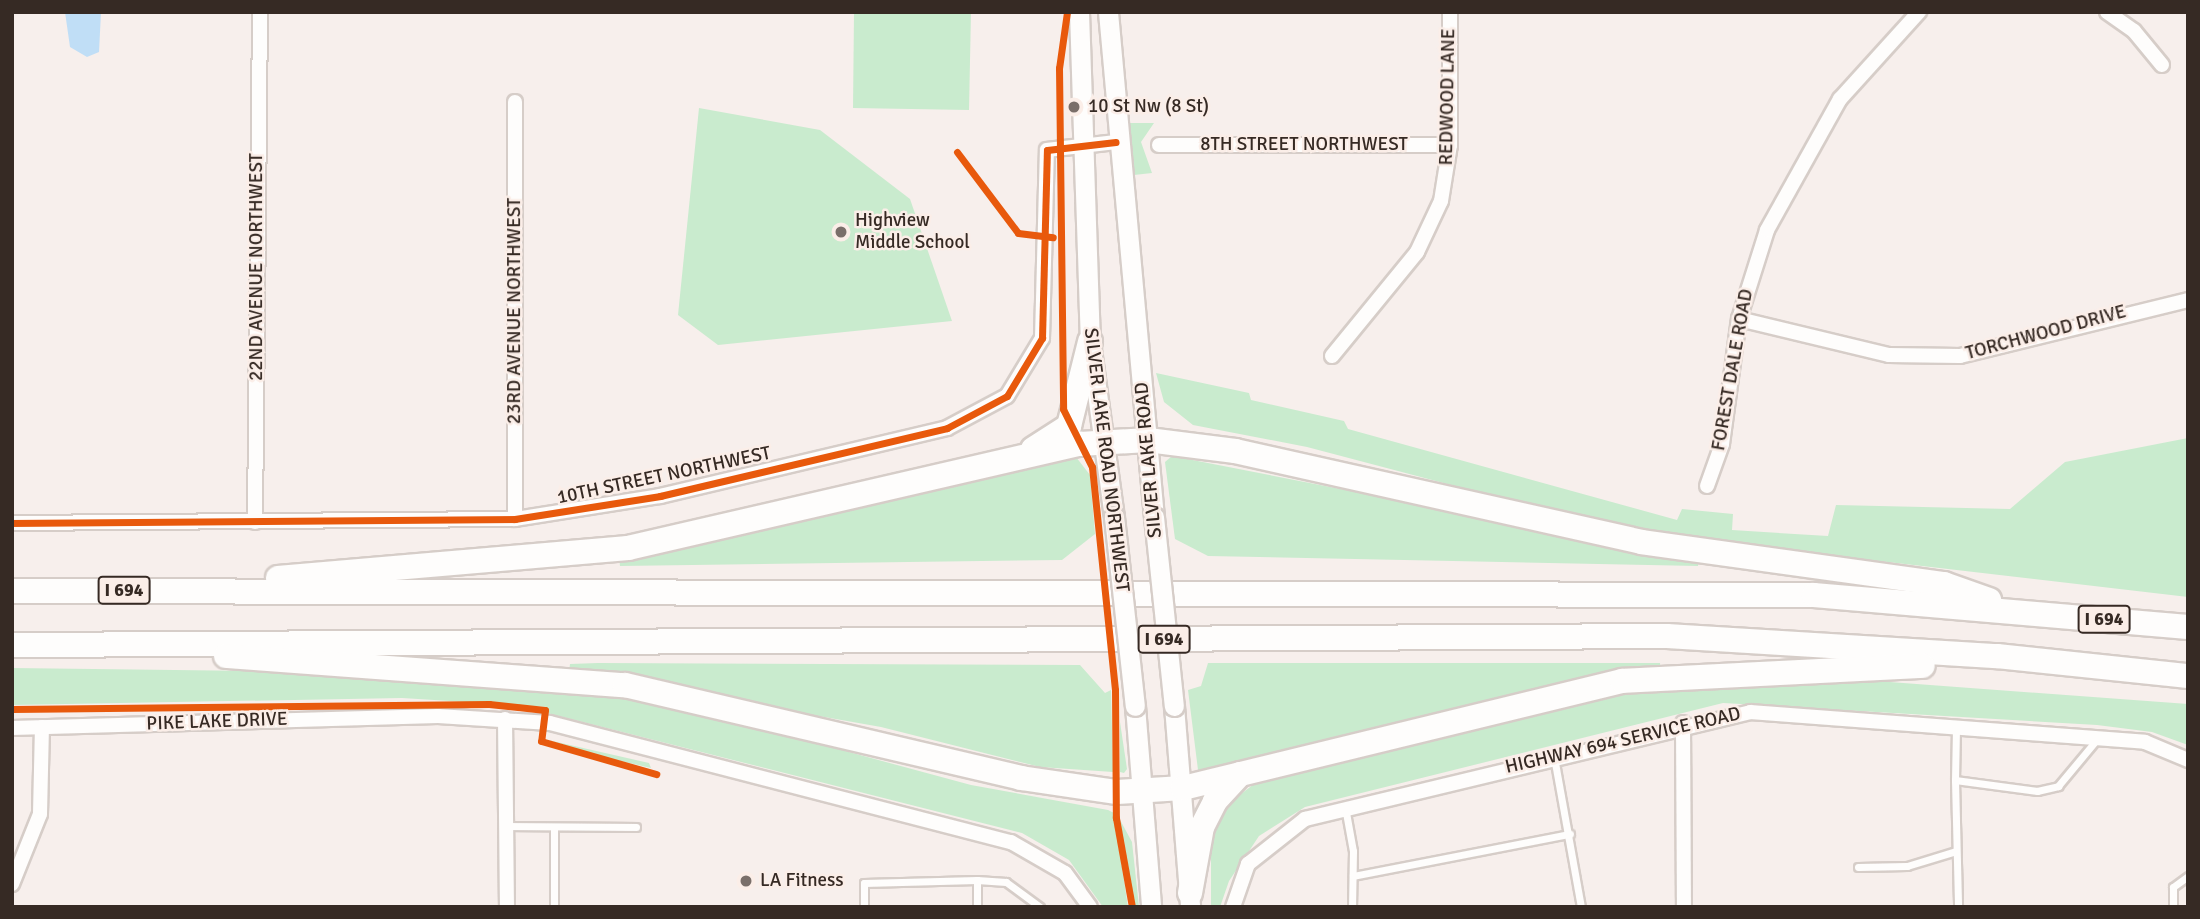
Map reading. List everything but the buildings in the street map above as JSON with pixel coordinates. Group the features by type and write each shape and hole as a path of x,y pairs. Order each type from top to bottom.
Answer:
{"highway":[{"path":"1017,459 1069,426 1090,342"},
{"path":"236,588 310,571 628,548 1017,459 1106,442 1148,440 1226,449 1641,542 1944,584 2020,610"},
{"name":"I 694","path":"12,591 236,588 1814,595 2020,610 2188,627"},
{"name":"I 694","path":"12,645 1667,636 2179,675"},
{"path":"156,645 273,663 625,685 1021,778 1142,792 1183,788 1645,678 1933,666 2179,675"},
{"path":"1190,900 1202,827 1214,801 1240,774"}],"main road":[{"name":"SILVER LAKE ROAD NORTHWEST","path":"1079,12 1080,144 1090,342 1106,442 1135,706 1151,907"},
{"name":"SILVER LAKE ROAD","path":"1108,12 1116,142 1183,788 1190,900"}],"street":[{"name":"22ND AVENUE NORTHWEST","path":"255,522 260,12"},
{"name":"REDWOOD LANE","path":"1332,356 1422,243 1441,201 1450,145 1450,12"},
{"name":"FOREST DALE ROAD","path":"1707,486 1722,444 1739,319 1767,230 1814,138 1870,62 1919,12"},
{"path":"2107,12 2134,31 2162,65"},
{"name":"23RD AVENUE NORTHWEST","path":"515,102 515,519"},
{"path":"1080,144 1116,142"},
{"name":"10TH STREET NORTHWEST","path":"12,523 515,519 625,503 947,428 992,408 1024,378 1045,315 1044,159 1047,150 1080,144"},
{"name":"8TH STREET NORTHWEST","path":"1159,145 1450,145"},
{"name":"TORCHWOOD DRIVE","path":"1739,319 1889,355 1960,356 2188,300"},
{"name":"HIGHWAY 694 SERVICE ROAD","path":"1233,907 1248,864 1268,842 1305,819 1683,723 1750,712 2145,742 2187,760"},
{"path":"505,719 507,907"},
{"name":"PIKE LAKE DRIVE","path":"12,728 505,719 606,735 1011,842 1065,873 1090,907"},
{"path":"1683,723 1684,907"},
{"path":"12,884 40,814 42,727"}],"lane":[{"path":"1956,727 1958,907"},
{"path":"1955,780 2048,789 2080,763 2098,738"},
{"path":"1554,757 1570,834 1581,907"},
{"path":"1345,807 1353,876 1352,907"},
{"path":"506,826 636,827"},
{"path":"554,827 554,907"},
{"path":"1353,876 1570,834"},
{"path":"1858,867 1907,866 1956,851"},
{"path":"2173,907 2174,887 2188,876"},
{"path":"864,907 864,883 976,880 1006,882 1040,907"},
{"path":"976,880 977,907"}],"green space":[{"path":"854,12 971,12 969,110 853,108"},
{"path":"699,108 820,130 910,199 952,321 718,345 678,315"},
{"path":"1129,123 1154,123 1141,142 1152,173 1134,175"},
{"path":"1156,373 1249,393 1251,400 1344,421 1348,429 1677,520 1682,509 1733,514 1732,530 1828,536 1836,505 2010,509 2065,462 2188,438 2188,597 1630,532 1307,447 1193,425 1164,402"},
{"path":"1172,456 1699,559 1698,566 1208,556 1175,539 1165,462"},
{"path":"1076,457 1090,475 1095,534 1062,560 620,566 619,557"},
{"path":"1208,663 1660,663 1661,672 1206,772 1198,770 1188,690 1201,686"},
{"path":"570,664 1080,665 1105,693 1111,690 1113,772 1040,767 881,727 569,672"},
{"path":"12,668 256,671 577,688 686,708 971,785 1108,810 1114,813 1128,907 1103,907 1069,860 1022,833 547,713 547,707 402,698 12,705"},
{"path":"1863,680 2188,704 2188,745 2152,732 2097,725 1723,703 1305,807 1259,836 1229,881 1220,907 1211,907 1211,836 1220,810 1254,784 1623,695 1722,682"},
{"path":"1120,722 1127,769 1124,773 1120,772"},
{"path":"548,740 649,763 651,768 603,757"},
{"path":"1119,818 1132,842 1139,907 1135,907"}],"water":[{"path":"65,12 101,12 99,52 87,57 70,47"}],"cycle path":[{"path":"1067,12 1059,68 1063,409 1092,467 1115,690 1116,818 1132,907"},
{"path":"12,523 515,519 660,496 947,428 1007,396 1042,338 1047,150 1116,142"},
{"path":"957,152 1018,233 1053,237"},
{"path":"12,709 489,704 545,710 541,741 656,774"}],"place":[{"name":"10 St Nw (8 St)","path":"1074,107"},
{"name":"Highview Middle School","path":"841,232"},
{"name":"LA Fitness","path":"746,881"}]}
